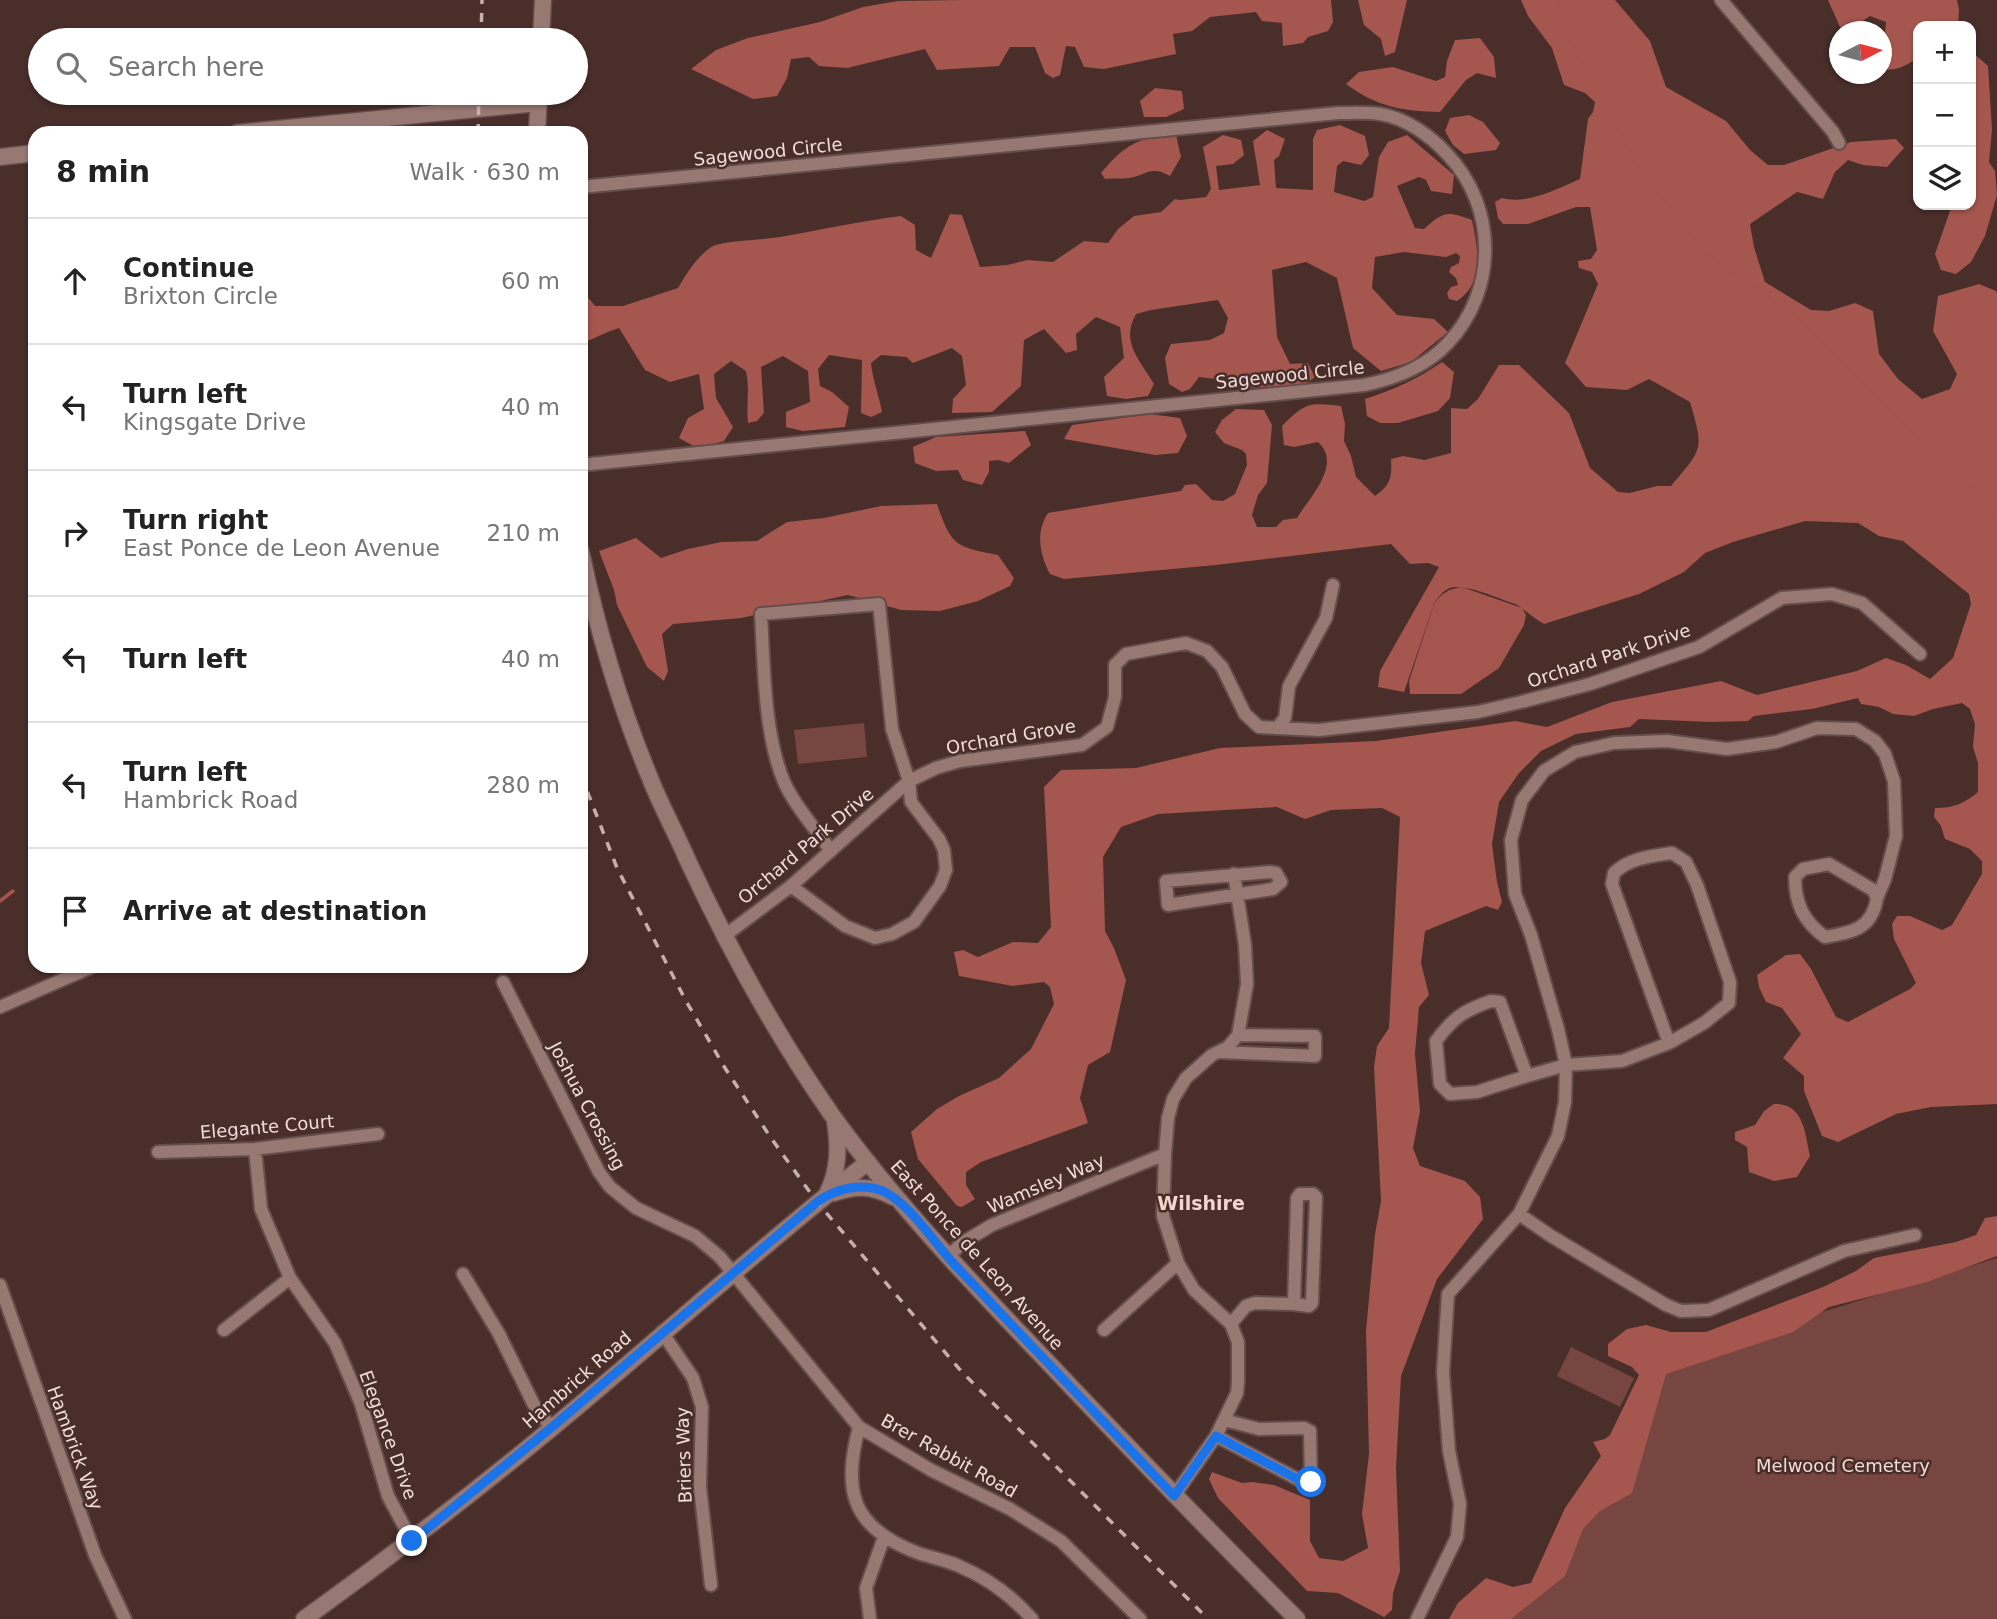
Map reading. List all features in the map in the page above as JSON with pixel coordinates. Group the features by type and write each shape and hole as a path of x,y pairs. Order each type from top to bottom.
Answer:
{"main road":[{"path":"542,28 543,0"},
{"path":"297,126 478,105"},
{"path":"537,126 538,105"},
{"path":"0,156 28,154"},
{"name":"East Ponce de Leon Avenue","path":"588,584 624,706 650,778 723,937 776,1030 834,1118 897,1199 947,1257 1174,1496 1297,1619"},
{"path":"825,1196 838,1164 834,1118"},
{"name":"Hambrick Road","path":"304,1619 412,1541 868,1162"},
{"path":"825,1196 862,1186 880,1190 897,1199"}],"street":[{"path":"1721,0 1833,132 1839,143"},
{"name":"Sagewood Circle","path":"588,186 1324,114 1380,114 1403,121 1435,141 1459,166 1478,201 1486,238 1485,264 1479,292 1466,320 1448,344 1425,363 1388,381 588,464"},
{"path":"1277,728 1285,718 1289,686 1326,618 1333,585"},
{"name":"Orchard Park Drive","path":"1277,728 1319,730 1478,712 1521,702 1590,684 1699,647 1782,598 1832,594 1862,603 1920,654"},
{"path":"791,886 845,926 875,938 892,934 914,922 940,886 946,870 944,850 939,839 911,802 909,781 892,729 879,604 761,614 774,758 786,787 831,851"},
{"name":"Orchard Grove","path":"909,781 936,768 960,761 1082,745 1107,727 1115,697 1115,665 1126,654 1186,643 1208,651 1222,667 1245,715 1259,727 1277,728"},
{"path":"1417,1619 1457,1536 1459,1490 1449,1451 1443,1372 1448,1294 1519,1214 1558,1136 1565,1102 1566,1065 1558,1029 1531,935 1515,894 1511,840 1522,800 1544,771 1575,752 1614,743 1667,741 1727,749 1776,742 1817,728 1856,729 1875,741 1885,754 1894,780 1896,836 1875,911 1865,925 1850,933 1825,937 1809,926 1797,896 1796,877 1803,869 1829,864 1872,890 1877,898"},
{"name":"Orchard Park Drive","path":"723,937 791,886 909,781"},
{"path":"1527,1076 1500,1002 1491,1001 1465,1011 1452,1020 1436,1041 1440,1084 1450,1094 1477,1092 1566,1065 1622,1061 1669,1043 1704,1023 1729,1003 1730,982 1697,885 1686,862 1672,853 1645,857 1621,865 1614,873 1612,884 1669,1043"},
{"path":"1270,872 1276,873 1281,882 1273,889 1236,895 1168,905 1166,881 1270,872"},
{"path":"1174,1496 1216,1436 1237,1393 1238,1342 1231,1324 1194,1290 1178,1263 1163,1216 1164,1154 1173,1099 1186,1078 1228,1047 1238,1035 1247,984 1245,945 1234,874"},
{"path":"0,1007 78,973"},
{"name":"Joshua Crossing","path":"503,982 599,1172 610,1187 636,1208 695,1236 733,1272"},
{"path":"1218,1052 1315,1056 1315,1036 1238,1035"},
{"name":"Elegante Court","path":"158,1152 255,1149 378,1135"},
{"name":"Elegance Drive","path":"255,1149 261,1209 290,1278 335,1343 361,1404 388,1496 412,1541"},
{"name":"Wamsley Way","path":"947,1257 962,1243 992,1225 1164,1154"},
{"path":"1231,1324 1246,1306 1255,1303 1309,1306 1312,1303 1316,1198 1313,1194 1300,1194 1297,1198 1294,1304"},
{"path":"1519,1214 1666,1305 1681,1311 1709,1310 1844,1251 1914,1235"},
{"path":"1104,1330 1178,1263"},
{"name":"Brer Rabbit Road","path":"733,1272 859,1427 931,1470 1010,1509 1061,1541 1140,1619"},
{"path":"463,1274 499,1334 538,1413 552,1427"},
{"path":"224,1330 290,1278"},
{"name":"Hambrick Way","path":"0,1285 90,1542 125,1619"},
{"name":"Briers Way","path":"662,1332 693,1378 702,1407 701,1487 711,1586"},
{"path":"1216,1436 1305,1483 1311,1482 1310,1431 1304,1428 1259,1429 1224,1420"},
{"path":"859,1427 851,1456 851,1493 865,1520 884,1538 958,1565 993,1584 1021,1606 1032,1619"},
{"path":"870,1619 866,1588 884,1538"}],"green space":[{"path":"864,723 867,757 798,764 794,730"},
{"name":"Melwood Cemetery","path":"1997,1258 1997,1619 1490,1619 1535,1581 1657,1363"},
{"path":"1571,1347 1634,1378 1620,1407 1557,1376"}],"shaded area":[{"path":"1331,0 1333,22 1328,31 1308,37 1303,43 1283,46 1282,23 1262,21 1256,12 1210,17 1192,31 1173,34 1176,54 1104,69 1084,67 1075,47 1066,46 1060,75 1053,78 1045,73 1035,47 1010,47 999,66 937,70 925,49 847,68 819,66 809,57 791,59 787,78 777,96 753,99 691,69 716,50 748,38 820,22 863,7 898,1"},
{"path":"1358,0 1407,0 1395,52 1385,56 1381,39 1364,25"},
{"path":"1521,0 1615,0 1650,41 1666,87 1726,121 1750,150 1768,165 1784,165 1851,142 1896,139 1904,148 1887,167 1863,165 1848,160 1835,172 1823,199 1797,192 1750,224 1765,282 1811,310 1829,311 1855,303 1873,311 1879,354 1898,379 1922,399 1950,389 1957,374 1933,331 1938,296 1979,284 1996,291 1997,1104 1931,1107 1896,1114 1838,1142 1822,1136 1804,1091 1804,1076 1783,1058 1801,1034 1782,1008 1766,1002 1757,975 1786,955 1800,954 1811,969 1836,1017 1848,1022 1910,989 1916,983 1894,939 1892,924 1897,916 1910,916 1942,930 1952,925 1982,874 1982,861 1970,849 1945,839 1941,826 1934,817 1935,808 1958,804 1978,792 1978,763 1973,747 1975,724 1970,709 1962,703 1914,716 1893,714 1879,707 1861,704 1858,698 1812,709 1754,716 1748,721 1639,719 1630,727 1576,734 1541,751 1519,773 1499,802 1492,844 1502,902 1498,910 1486,906 1425,931 1421,963 1429,995 1419,1007 1415,1054 1420,1111 1413,1148 1420,1166 1465,1181 1480,1197 1483,1219 1437,1279 1401,1376 1396,1468 1400,1571 1393,1593 1392,1610 1384,1617 1338,1593 1307,1591 1218,1498 1209,1479 1212,1472 1242,1483 1274,1485 1310,1500 1310,1541 1319,1558 1343,1561 1368,1548 1362,1514 1369,1454 1366,1331 1375,1234 1381,1201 1374,1067 1377,1046 1389,1028 1400,817 1382,808 1331,810 1305,819 1277,807 1158,814 1121,827 1103,857 1105,931 1126,980 1110,1052 1088,1065 1080,1098 1088,1123 981,1162 966,1172 966,1185 975,1199 962,1207 957,1206 918,1159 911,1132 937,1109 999,1078 1031,1049 1054,1004 1050,987 1044,982 1013,986 959,976 954,952 963,950 978,957 1013,942 1038,943 1051,927 1044,787 1061,770 1136,768 1220,748 1376,741 1515,721 1547,727 1612,702 1721,681 1757,695 1857,671 1886,658 1906,665 1930,679 1953,658 1971,604 1969,594 1903,541 1879,536 1858,523 1805,521 1733,542 1705,553 1684,572 1639,594 1544,624 1515,604 1473,590 1450,588 1442,593 1434,604 1404,692 1378,687 1380,671 1439,567 1428,563 1410,564 1391,544 1216,565 1064,579 1050,574 1040,544 1041,528 1048,513 1181,491 1185,485 1196,484 1212,500 1223,501 1235,494 1247,465 1246,454 1224,443 1215,432 1222,420 1236,409 1264,410 1272,425 1267,483 1258,495 1252,515 1257,527 1276,527 1283,520 1297,518 1316,491 1326,470 1325,451 1318,442 1294,447 1284,445 1282,426 1296,413 1314,405 1341,406 1345,424 1344,441 1356,477 1375,496 1389,480 1391,459 1403,456 1424,460 1451,453 1451,408 1467,409 1478,399 1499,365 1519,365 1569,413 1590,468 1618,492 1630,493 1657,486 1671,486 1682,473 1695,455 1699,440 1690,402 1649,379 1627,390 1586,387 1565,363 1598,284 1592,272 1579,268 1578,261 1591,259 1597,250 1590,207 1576,207 1528,224 1503,224 1498,218 1495,202 1502,198 1532,198 1580,179 1588,119 1595,102 1585,93 1564,85 1552,48 1528,16"},
{"path":"1828,0 1957,0 1959,10 1958,21 1913,21 1913,61 1892,70 1892,21 1870,16 1863,21 1837,21"},
{"path":"1480,38 1494,57 1496,78 1477,73 1466,80 1440,112 1379,103 1346,84 1359,72 1393,67 1436,81 1445,77 1447,61 1455,40"},
{"path":"1976,55 1988,66 1992,130 1989,162 1995,171 1997,195 1985,236 1971,262 1956,274 1941,270 1935,254 1950,210 1976,210"},
{"path":"1155,88 1182,91 1184,109 1166,117 1144,117 1140,101"},
{"path":"1469,115 1483,122 1500,143 1496,150 1464,154 1453,145 1445,131 1450,118"},
{"path":"1340,125 1365,136 1369,155 1361,165 1343,161 1337,166 1334,192 1364,201 1373,197 1379,157 1388,142 1407,135 1454,175 1452,194 1431,191 1426,180 1419,177 1397,186 1415,228 1424,229 1446,214 1472,220 1477,264 1476,275 1466,294 1457,301 1449,299 1447,293 1451,287 1458,285 1456,278 1449,272 1451,267 1459,263 1460,256 1456,253 1446,257 1404,252 1375,257 1372,288 1397,315 1434,319 1448,332 1411,362 1381,371 1353,348 1337,278 1306,262 1272,270 1277,337 1290,364 1308,363 1315,377 1304,385 1242,388 1224,380 1199,377 1190,389 1182,392 1169,384 1165,358 1171,344 1210,340 1224,333 1228,318 1218,300 1136,314 1130,333 1131,342 1154,384 1148,396 1126,399 1107,396 1104,377 1124,358 1120,327 1096,317 1076,334 1077,350 1066,353 1044,329 1024,340 1021,386 992,412 952,413 953,399 966,385 962,356 952,348 913,363 906,357 881,355 871,363 882,412 871,417 861,413 862,360 829,355 818,369 820,386 832,392 849,407 845,427 803,431 786,427 786,412 810,402 808,371 783,356 761,367 764,413 757,421 748,423 746,371 731,361 714,374 716,398 733,427 724,441 697,448 679,438 688,418 704,409 699,374 670,382 645,370 619,328 588,340 588,297 595,306 623,306 678,288 688,271 706,251 717,245 734,242 780,237 901,216 915,225 916,250 931,258 950,214 962,215 980,267 1028,260 1053,262 1084,241 1108,243 1118,229 1134,216 1161,212 1175,199 1206,197 1211,189 1203,147 1223,135 1241,140 1244,155 1233,164 1216,166 1219,190 1260,185 1253,141 1267,130 1285,139 1279,156 1274,160 1276,188 1313,190 1313,139 1317,130"},
{"path":"1156,135 1176,135 1181,157 1170,176 1153,171 1129,178 1105,179 1101,173 1119,154 1131,145"},
{"path":"1442,362 1454,372 1450,398 1438,411 1398,423 1380,423 1367,416 1365,399 1405,384"},
{"path":"1150,414 1180,418 1187,436 1178,453 1155,455 1064,439 1072,425"},
{"path":"1025,431 1031,445 1009,463 989,461 989,472 982,485 963,480 958,470 936,471 915,463 913,447 936,437"},
{"path":"937,504 946,528 957,542 972,549 998,555 1014,578 1010,586 978,601 940,611 901,610 848,595 741,618 673,624 662,634 668,671 664,681 647,667 617,605 599,551 636,538 661,558 721,542 757,541 787,522 824,518 881,506"},
{"path":"1462,587 1522,608 1526,615 1524,625 1499,668 1461,694 1410,694 1409,681 1434,604 1446,592"},
{"path":"1774,1104 1792,1108 1797,1114 1804,1129 1810,1156 1797,1177 1774,1181 1749,1172 1747,1147 1735,1140 1735,1132 1755,1125 1764,1111"},
{"path":"1997,1216 1997,1256 1927,1282 1829,1307 1793,1332 1666,1374 1632,1493 1600,1511 1583,1529 1565,1576 1511,1619 1449,1619 1458,1603 1486,1578 1513,1587 1531,1583 1565,1508 1601,1456 1593,1442 1610,1435 1639,1375 1632,1367 1608,1356 1608,1344 1627,1329 1646,1325 1671,1332 1706,1332 1823,1287 1856,1271 1874,1258 1956,1242 1976,1235 1985,1218"}],"waterway":[{"path":"1556,0 1566,32 1638,167 1705,253 1793,314 1986,503 1997,517"},
{"path":"0,901 13,891"}],"railway":[{"path":"481,28 482,0"},
{"path":"478,126 479,105"},
{"path":"588,793 617,868 686,1001 725,1068 817,1202 961,1371 1208,1619"}],"district":[{"name":"Wilshire","path":"1201,1203"}],"route":[{"path":"412,1541 552,1427 817,1202 825,1196 862,1186 880,1190 897,1199 947,1257 1174,1496 1216,1436 1305,1483 1311,1482"}]}
